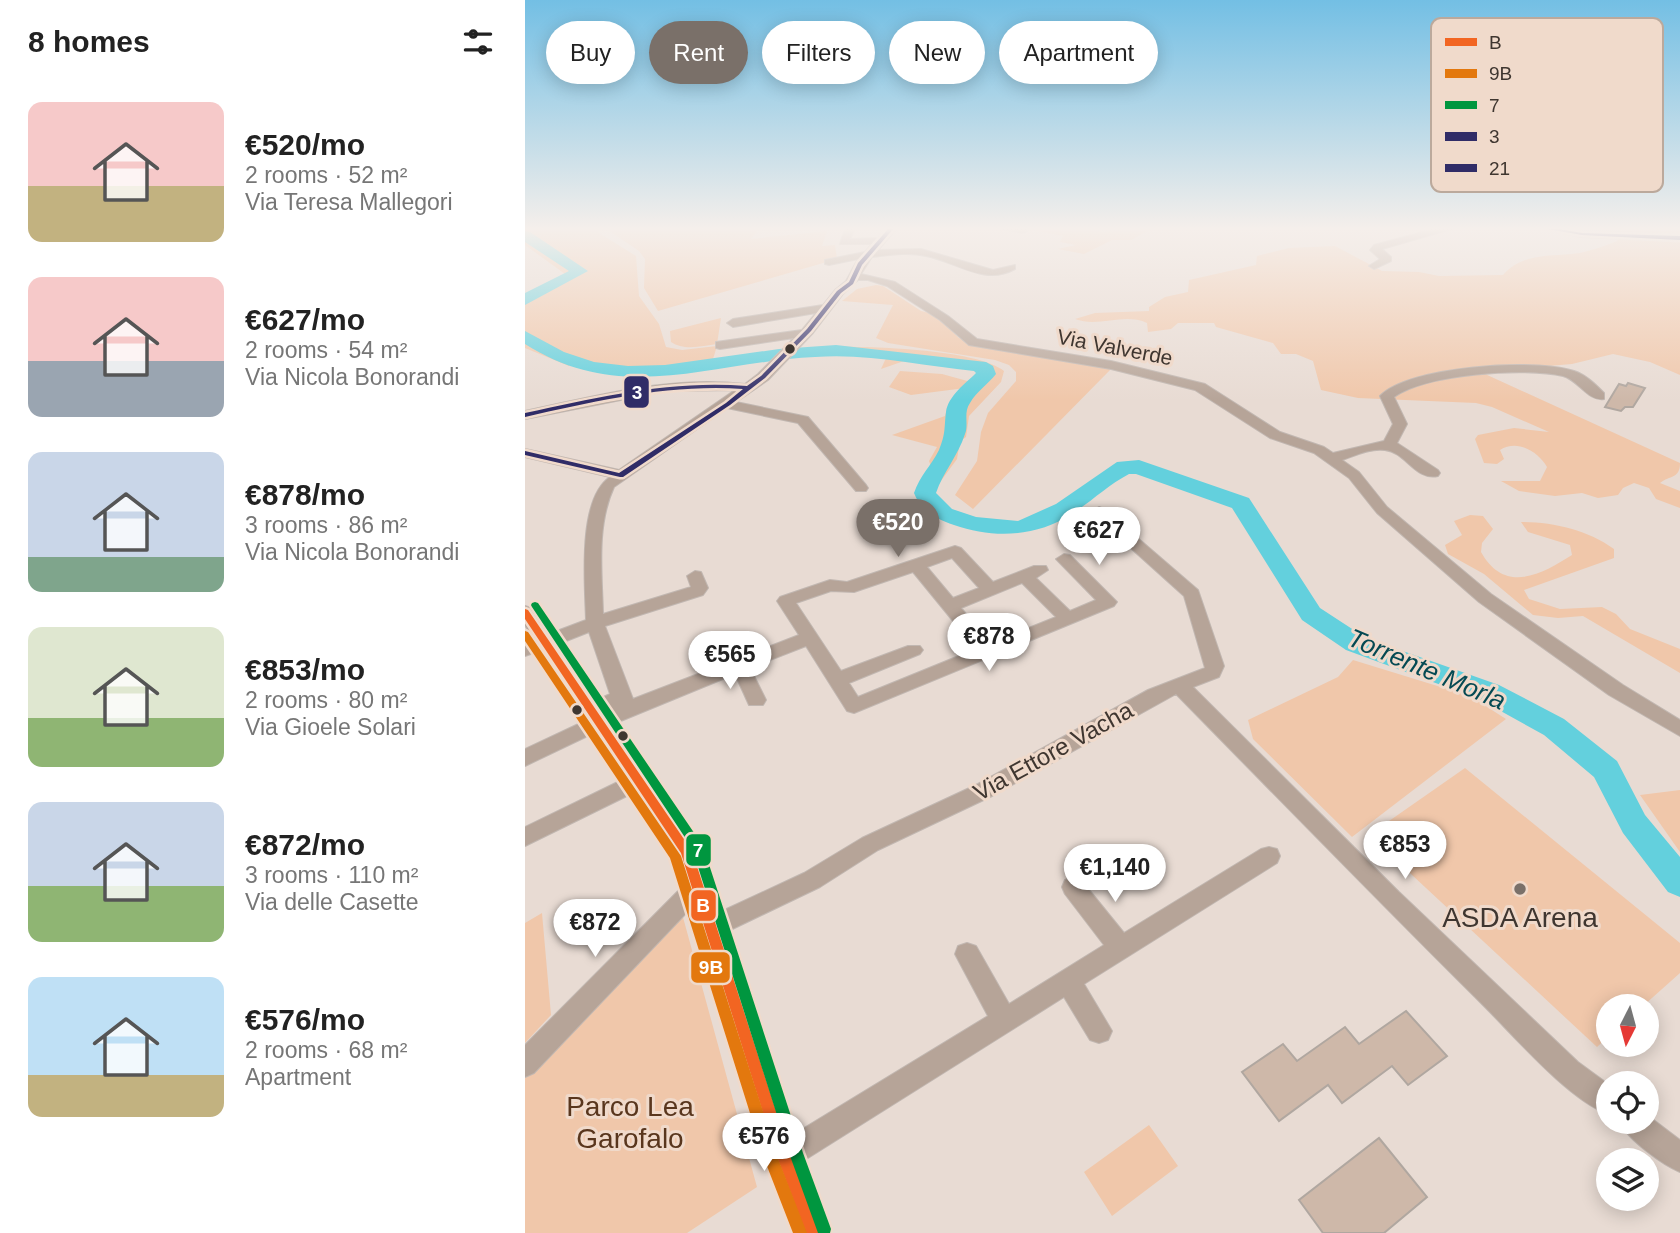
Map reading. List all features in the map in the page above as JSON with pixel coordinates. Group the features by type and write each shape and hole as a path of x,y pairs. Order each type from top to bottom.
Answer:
{"street":[{"path":"625,702 595,624 593,558 599,504 608,485 750,388 781,360 839,292 853,286"},
{"name":"Via Valverde","path":"893,286 944,318 973,342 1111,365 1200,387 1275,435 1319,450 1354,475 1382,510 1485,598 1616,690 1680,729"},
{"path":"733,323 827,308"},
{"path":"720,345 806,333"},
{"path":"1388,445 1399,431 1400,420 1387,396 1403,384 1467,372 1522,369 1563,372 1576,376 1599,396"},
{"path":"525,415 677,385 715,383 750,388"},
{"path":"728,404 803,420 860,488"},
{"path":"1333,458 1353,451 1388,445 1398,449 1424,471 1433,473"},
{"path":"525,453 620,475"},
{"name":"Via Ettore Vacha","path":"712,927 811,880 870,844 985,790 1155,695 1208,676 1215,666 1192,594 1099,512"},
{"path":"990,589 955,551 848,588 830,585 786,601 854,706 1108,602 1064,559"},
{"path":"916,565 989,652"},
{"path":"952,605 1033,573 1068,619"},
{"path":"535,646 697,591 700,588 695,576"},
{"path":"525,612 535,646 595,718 686,851 784,1157 813,1233"},
{"path":"525,758 625,702 810,638"},
{"path":"837,680 914,650"},
{"path":"739,664 756,700"},
{"path":"1180,686 1391,899 1569,1070 1596,1091"},
{"path":"525,837 638,781"},
{"path":"784,1157 1269,856"},
{"path":"525,1064 699,885"},
{"path":"1073,887 1121,948"},
{"path":"967,954 1004,1020"},
{"path":"1067,981 1099,1031"},
{"path":"1649,1134 1680,1158"}],"green space":[{"path":"542,286 638,286 639,296 659,324 666,347 682,350 717,346 713,359 660,366 625,367 572,358 569,366 525,348 525,294"},
{"path":"644,286 746,286 658,311"},
{"path":"883,286 921,311 934,314 959,338 972,344 1112,368 973,509 955,495 977,461 981,432 988,413 1016,381 1016,372 1009,365 995,360 888,343 876,338 893,305 842,301 857,289"},
{"path":"1189,286 1680,286 1680,375 1650,362 1613,354 1572,364 1499,370 1485,374 1680,463 1676,474 1660,483 1680,491 1680,508 1656,499 1649,488 1634,483 1623,488 1618,495 1598,498 1582,493 1555,496 1519,491 1501,481 1540,481 1547,467 1543,461 1526,448 1513,446 1500,450 1504,459 1497,464 1484,463 1475,439 1478,435 1514,428 1549,432 1492,407 1476,403 1358,398 1321,390 1313,361 1296,354 1281,354 1273,343 1216,327 1214,323 1178,323 1171,329 1148,332 1147,323 1138,320 1093,322 1075,319 1095,313 1149,311 1149,307 1165,297 1188,292"},
{"path":"721,318 717,344 687,347 671,342 670,331"},
{"path":"829,347 894,348 946,353 990,364 1004,371 1001,382 969,416 966,437 960,441 957,459 938,485 929,461 937,447 892,435 945,416 954,400 981,384 990,370 974,365 904,361 881,369 886,358 828,354"},
{"path":"900,371 942,374 971,382 965,388 911,395 889,387"},
{"path":"1470,515 1483,516 1493,529 1482,543 1481,552 1491,565 1512,577 1536,574 1572,555 1570,545 1528,532 1521,522 1570,528 1614,549 1614,558 1524,590 1529,599 1560,609 1602,607 1616,614 1630,629 1680,649 1680,673 1583,616 1558,618 1533,615 1484,574 1448,554 1445,545 1462,535 1454,521"},
{"path":"1353,660 1470,696 1506,719 1352,837 1253,739 1248,720 1338,677"},
{"name":"ASDA Arena","path":"1465,768 1680,943 1680,973 1656,994 1596,994 1596,1046 1369,835"},
{"path":"1680,790 1680,852 1640,795"},
{"name":"Parco Lea Garofalo","path":"681,910 757,1187 687,1233 525,1233 525,1073"},
{"name":"Parco Lea Garofalo","path":"542,913 551,1015 525,1043 525,923"},
{"path":"1149,1125 1178,1166 1112,1216 1084,1172"}],"building":[{"path":"1628,383 1645,388 1633,407 1625,407 1621,411 1605,407 1619,384 1626,386"},
{"path":"1406,1011 1447,1056 1408,1085 1392,1066 1342,1103 1328,1085 1279,1121 1242,1072 1283,1044 1297,1061 1345,1027 1359,1044"},
{"path":"1379,1138 1427,1197 1384,1233 1323,1233 1299,1200"}],"waterway":[{"name":"Torrente Morla","path":"525,300 552,286"},
{"name":"Torrente Morla","path":"525,336 557,356 592,368 628,372 665,371 815,351 877,353 979,366 986,370 986,374 962,398 956,410 957,429 949,451 939,469 931,476 925,493 928,500 944,514 973,524 1019,528 1039,522 1064,509 1125,467 1139,467 1241,503 1311,614 1356,644 1489,692 1554,727 1606,769 1634,824 1680,882"}],"transit line":[{"name":"3","path":"525,453 620,475 728,404 763,377 848,286"},
{"name":"3","path":"525,415 665,388 750,388"},
{"name":"7","path":"535,605 697,846 796,1153 824,1229"},
{"name":"B","path":"525,612 686,851 784,1157 813,1233"},
{"name":"9B","path":"525,634 675,856 772,1161 800,1233"}],"place":[{"name":"ASDA Arena","path":"1520,889"}]}
